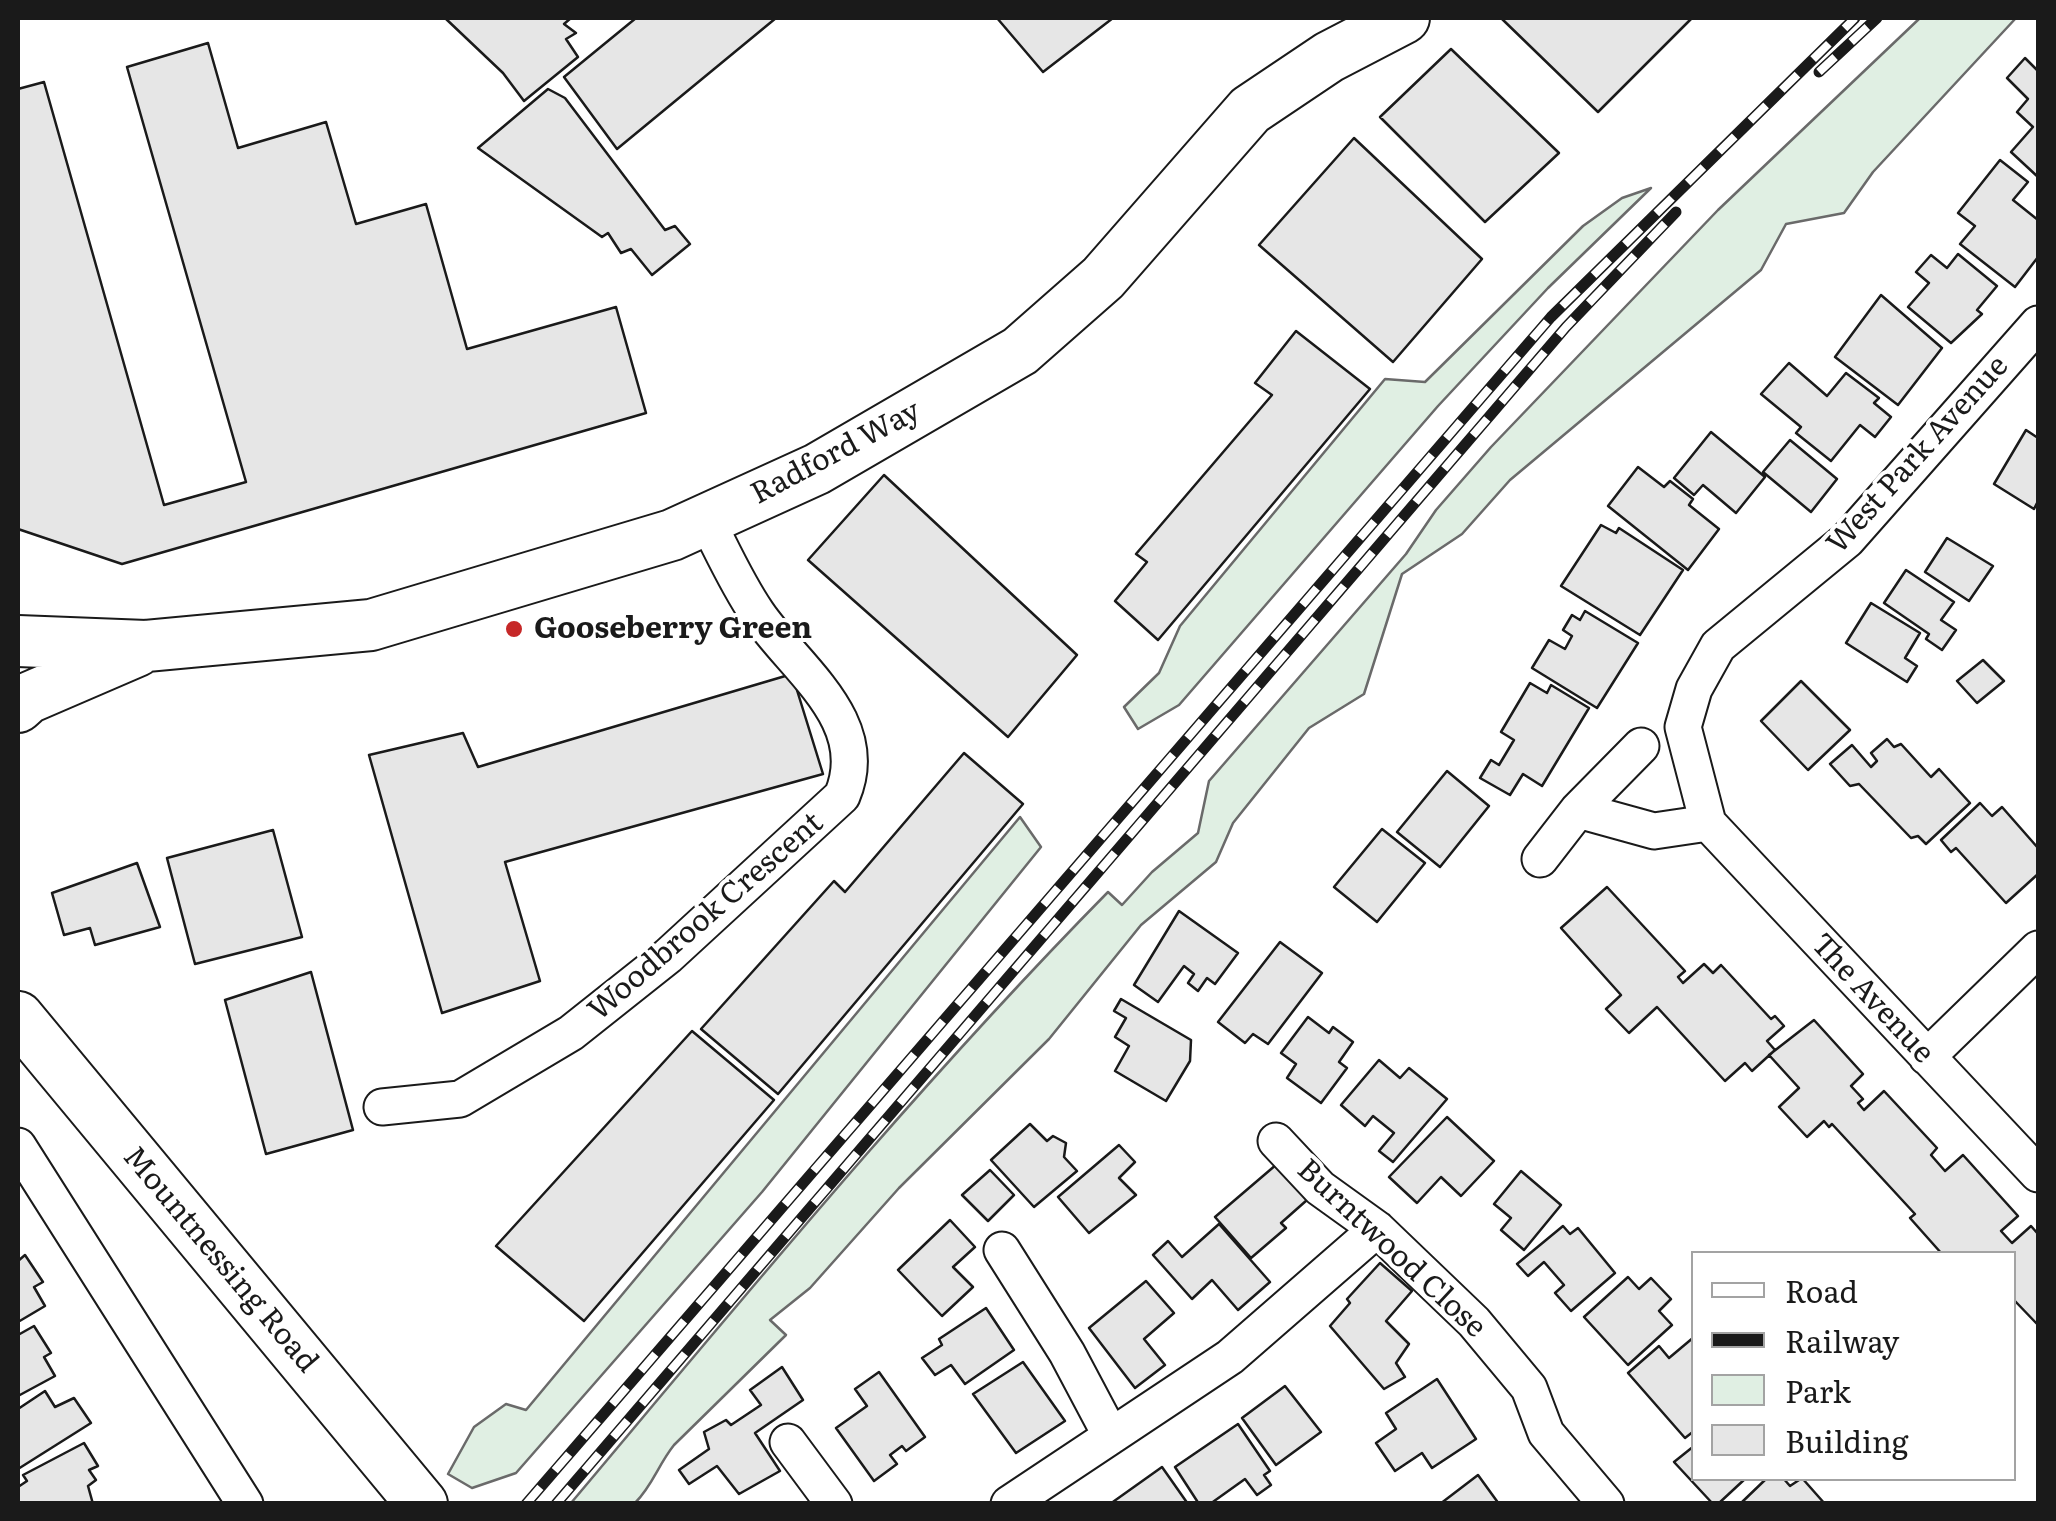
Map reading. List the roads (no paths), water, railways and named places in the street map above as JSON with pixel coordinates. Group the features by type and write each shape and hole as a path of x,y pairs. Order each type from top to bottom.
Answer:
{"street":[{"name":"Radford Way","path":"18,641 146,646 371,625 672,535 816,470 1020,351 1103,278 1250,110 1329,57 1404,18"},
{"name":"West Park Avenue","path":"1708,822 1683,728 1694,689 1718,646 1847,540 2038,324"},
{"name":"Woodbrook Crescent","path":"382,1107 451,1103 571,1033 668,956 842,796 851,776 845,730 806,669 758,614 706,519"},
{"name":"Radford Way","path":"18,707 28,698 146,646"},
{"path":"1540,859 1578,810 1640,746"},
{"path":"1578,810 1654,831 1708,822"},
{"name":"The Avenue","path":"1708,822 2038,1174"},
{"path":"1927,1058 2038,949"},
{"name":"Mountnessing Road","path":"18,1017 422,1504"},
{"name":"Burntwood Close","path":"1276,1141 1320,1188 1377,1229 1474,1322 1529,1388 1546,1433 1606,1504"},
{"path":"18,1146 245,1504"},
{"path":"1009,1504 1230,1357 1377,1229"},
{"path":"1002,1250 1067,1353 1111,1436"},
{"path":"788,1442 834,1504"}],"railway":[{"path":"526,1504 1551,317 1855,18"},
{"path":"1819,72 1877,18"},
{"path":"556,1504 1566,327 1676,212"}],"place":[{"name":"Gooseberry Green","path":"514,629"}]}
